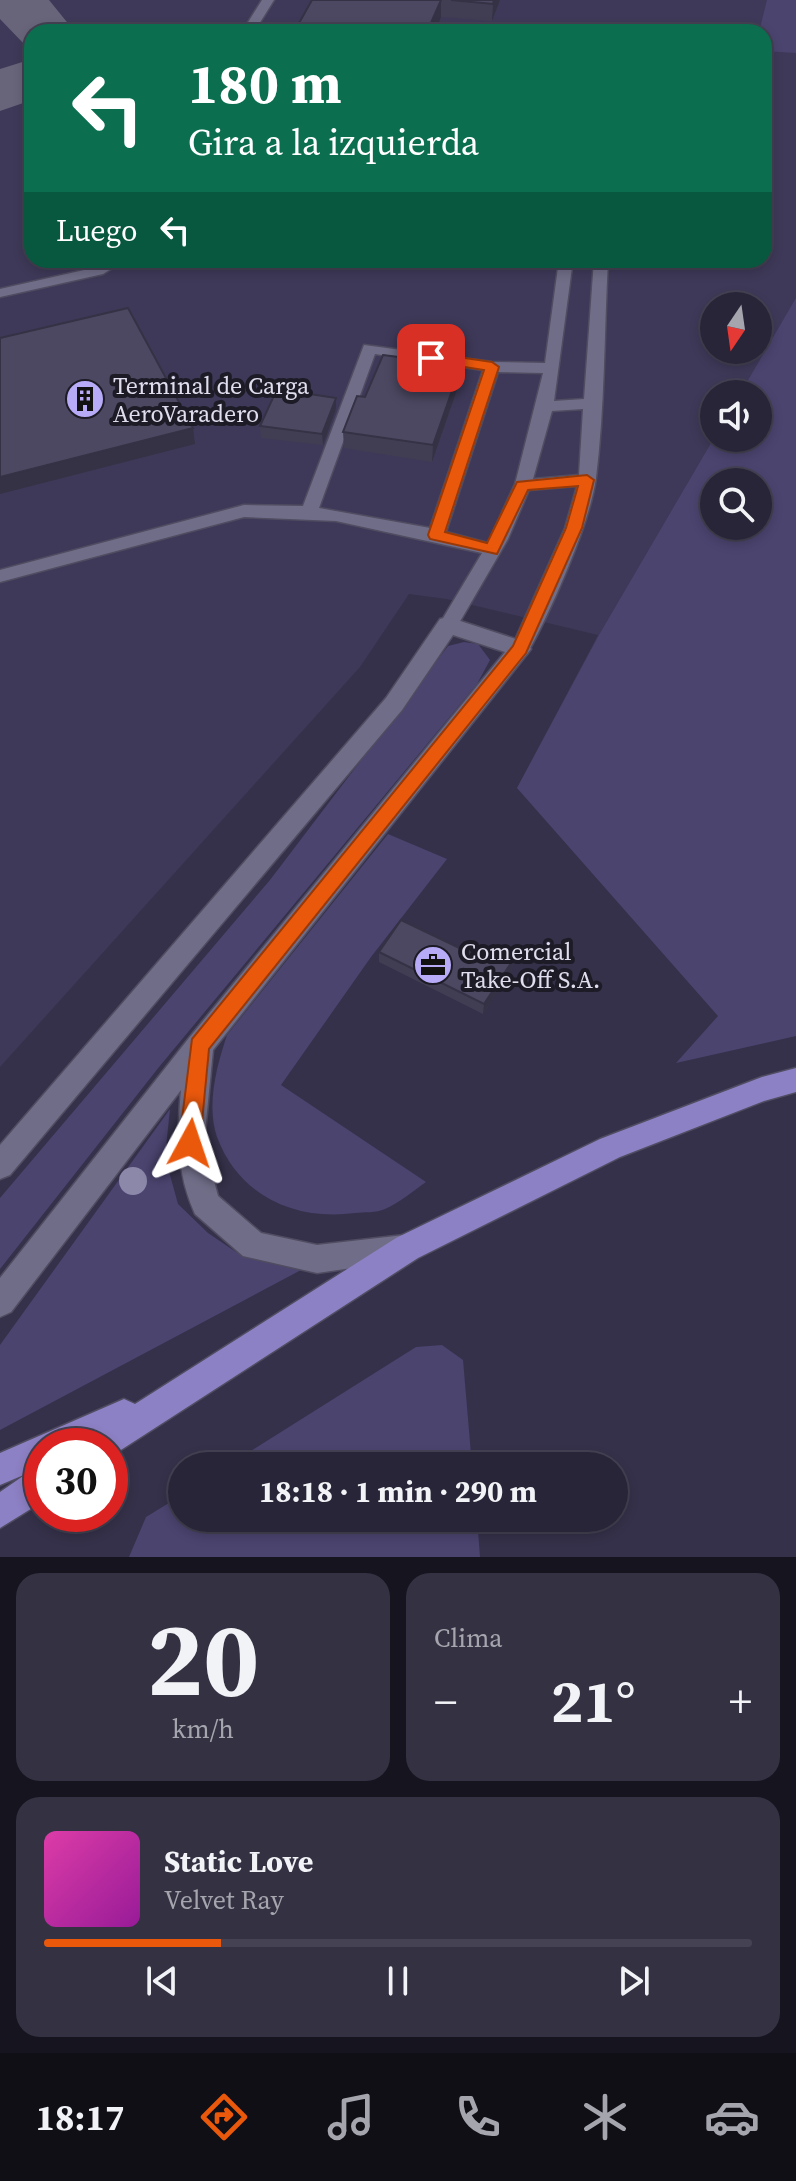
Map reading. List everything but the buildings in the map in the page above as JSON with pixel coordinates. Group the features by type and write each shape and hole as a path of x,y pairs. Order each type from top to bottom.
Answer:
{"main road":[{"path":"125,1428 407,1248 610,1148 762,1089 796,1080"},
{"path":"94,1428 185,1388"},
{"path":"0,1469 24,1459"},
{"path":"0,1511 24,1495"}],"street":[{"path":"0,1166 394,704 448,625 520,649 199,1046 0,1302"},
{"path":"199,1046 190,1143 205,1204 254,1246 317,1259 407,1248"}],"lane":[{"path":"253,24 268,0"},
{"path":"0,293 103,268"},
{"path":"448,625 492,550 523,485 551,368 582,268"},
{"path":"520,649 574,528 587,480 594,404 583,268"},
{"path":"309,513 369,348 492,367 551,368"},
{"path":"436,535 492,367"},
{"path":"543,406 594,404"},
{"path":"523,485 587,480"},
{"path":"0,576 244,511 280,509 436,535 492,550"}],"shaded area":[{"path":"0,0 796,0 796,987 517,788 598,635 447,599 409,594 360,667 0,1067"},
{"path":"767,0 796,0 796,53 772,52 772,24 761,24"},
{"path":"796,298 796,1036 676,1063 718,1016 517,788 599,635 706,452 772,452 772,380 748,380 758,364 772,364 772,339"},
{"path":"464,642 478,644 490,660 477,684 159,1067 0,1269 0,1198 270,880 448,646"},
{"path":"388,834 447,859 371,957 281,1085 426,1182 381,1210 311,1213 272,1200 255,1189 239,1175 227,1158 214,1125 213,1099 217,1072 227,1035"},
{"path":"170,1109 165,1157 178,1204 208,1233 242,1256 301,1270 0,1430 0,1345"},
{"path":"442,1345 463,1360 471,1452 249,1452 416,1347"},
{"path":"168,1504 168,1532 478,1532 480,1557 129,1557 146,1517"}],"taxiway":[{"path":"10,0 31,14 39,24"},
{"path":"0,92 24,81"}],"place":[{"name":"Terminal de Carga AeroVaradero","path":"85,399"},
{"name":"Comercial Take-Off S.A.","path":"433,965"}],"route":[{"path":"190,1143 199,1046 520,649 574,528 587,480 523,485 492,550 436,535 492,367 431,358"}]}
